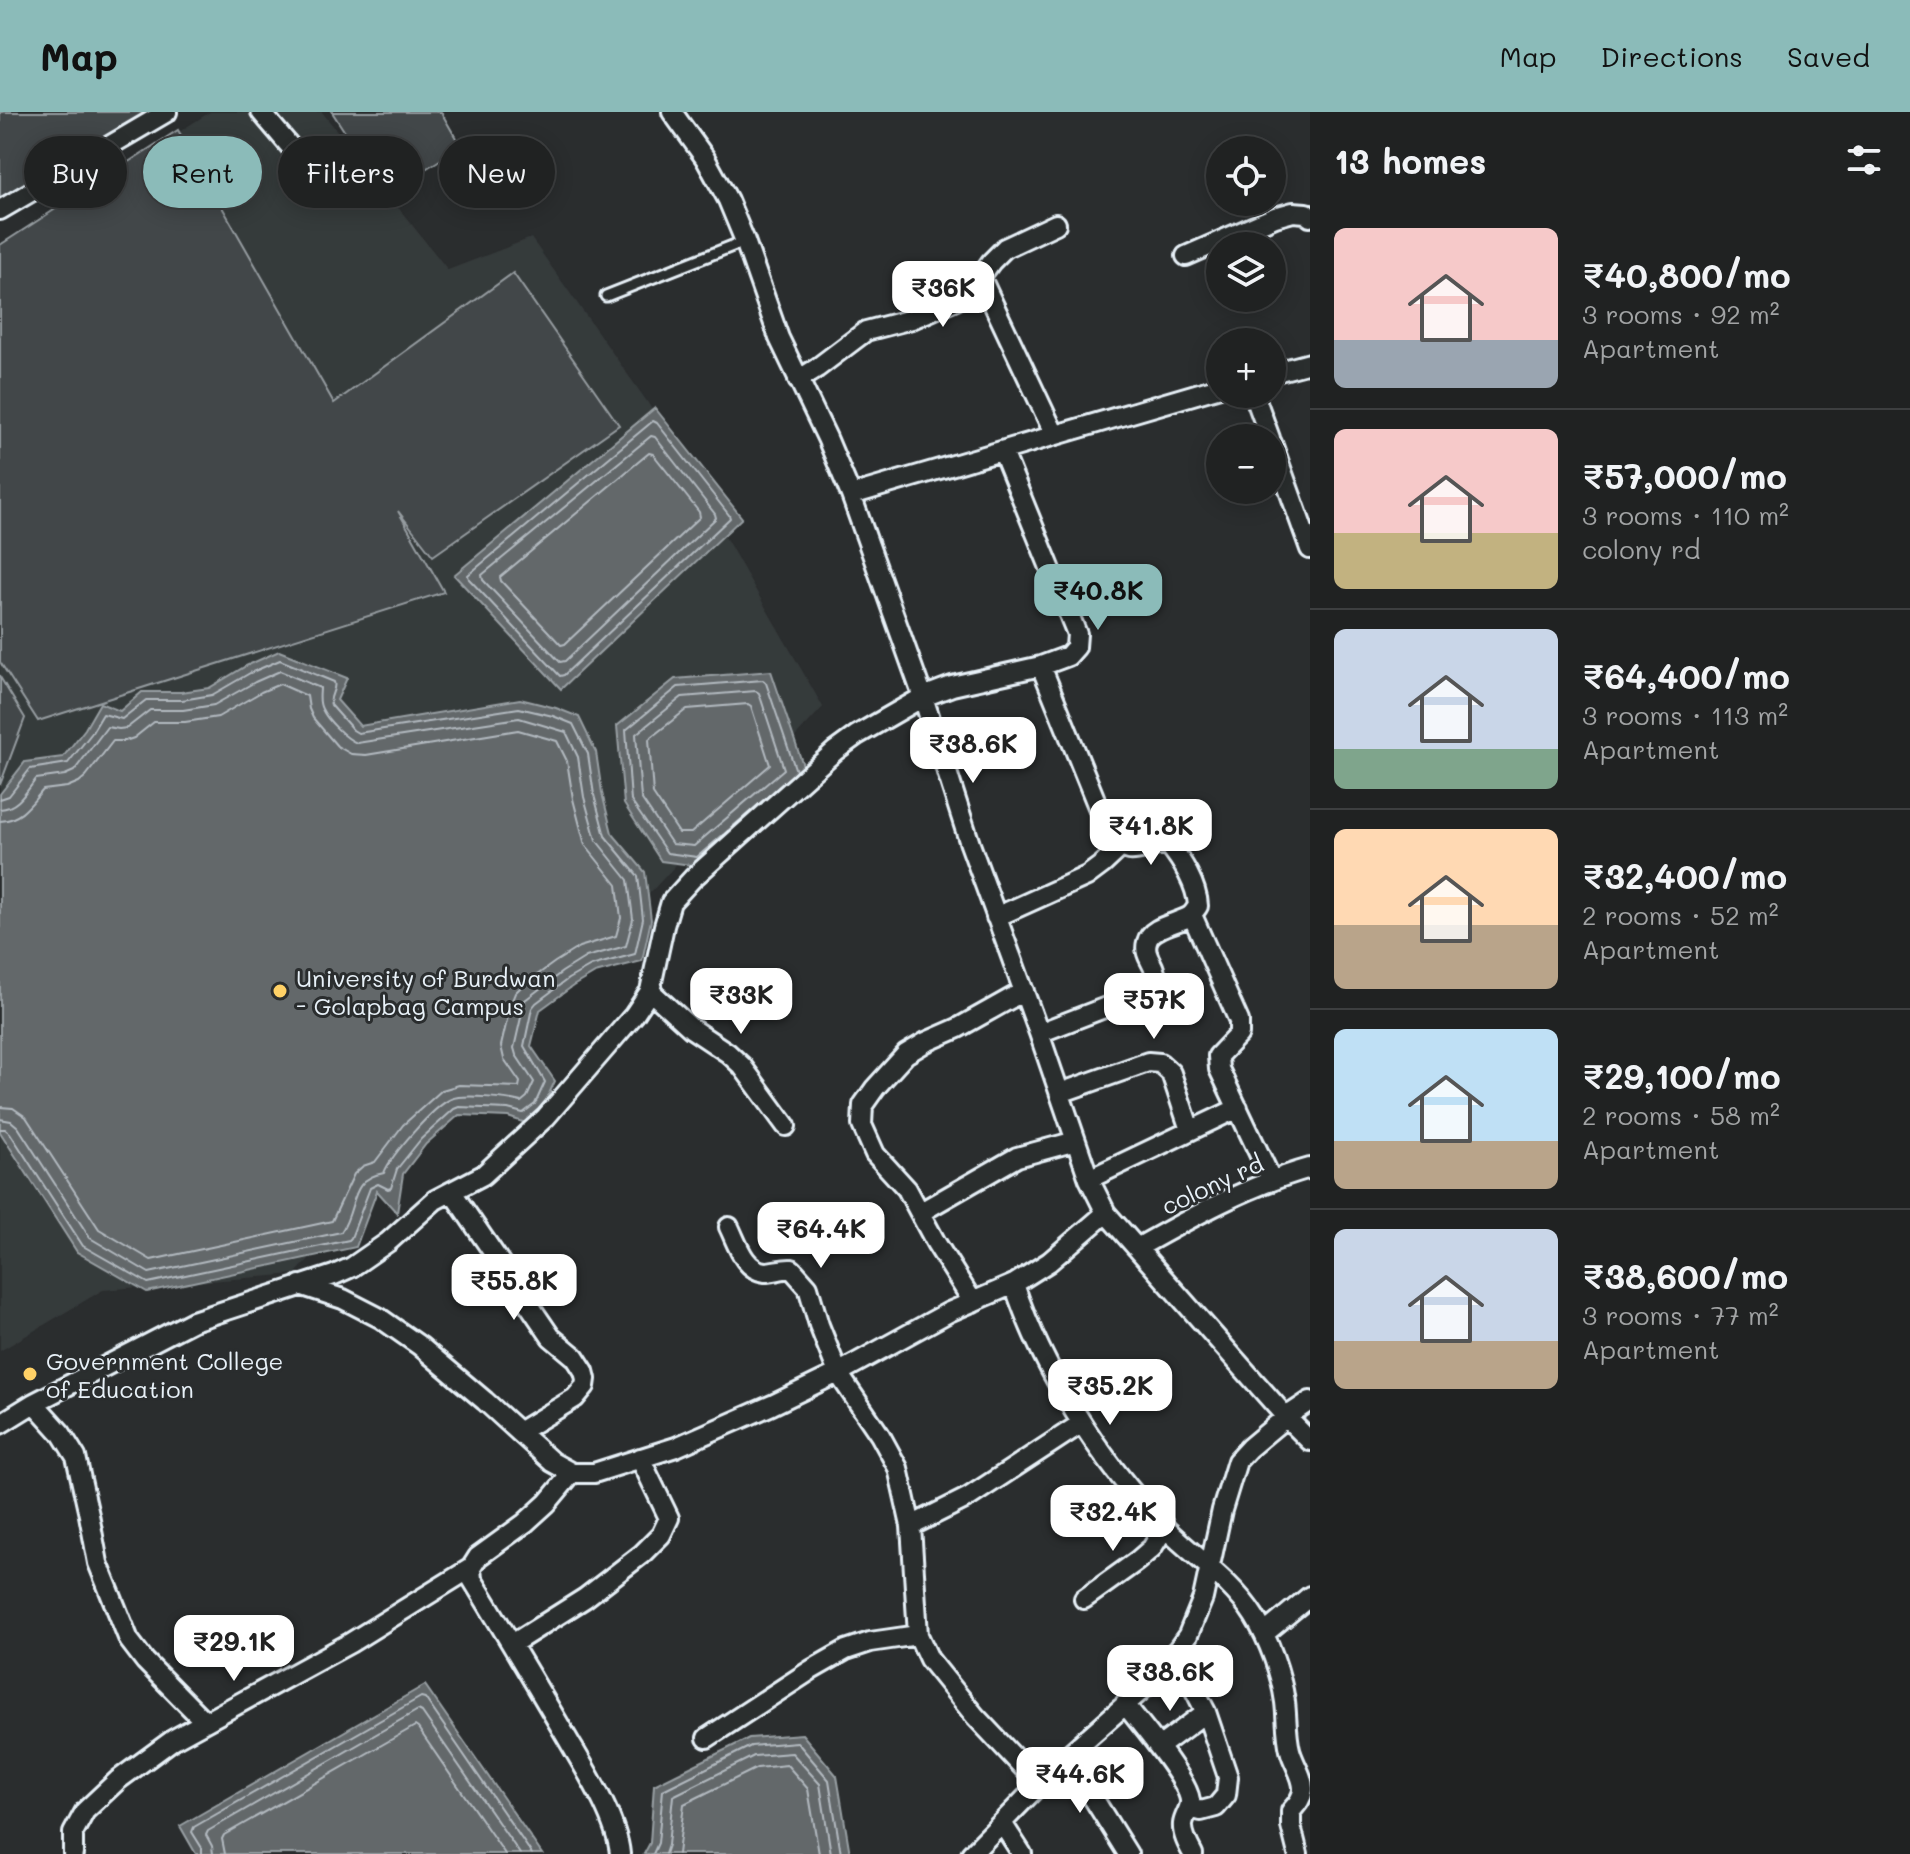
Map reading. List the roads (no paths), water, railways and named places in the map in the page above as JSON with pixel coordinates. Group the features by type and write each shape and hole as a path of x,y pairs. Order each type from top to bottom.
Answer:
{"street":[{"path":"0,210 167,112"},
{"path":"261,112 281,136"},
{"path":"672,112 705,158 728,200 779,338 851,495 1089,1179 1106,1213 1310,1441"},
{"path":"1186,256 1275,217 1293,212 1306,213 1310,217"},
{"path":"798,380 866,331 931,312 971,290 1005,248 1056,224"},
{"path":"981,278 1055,435"},
{"path":"1286,369 1310,363"},
{"path":"851,495 1206,391"},
{"path":"0,1424 34,1403 193,1321 352,1267 388,1242 435,1200 483,1175 546,1117 634,1015 650,991 671,902 693,878 835,751 923,697 952,686 1041,666 1068,656 1076,647 1077,634 1003,452"},
{"path":"1286,482 1310,549"},
{"path":"1039,1033 1143,993 1153,985 1156,975 1146,946 1147,938 1155,931 1192,915 1198,906 1197,896 1178,856 1169,845 1157,844 1130,852 1111,839 1041,666"},
{"path":"996,917 1087,876 1120,848"},
{"path":"1192,915 1239,1021 1239,1034 1218,1056 1219,1069 1272,1181"},
{"path":"650,991 692,1029 742,1066 786,1126"},
{"path":"973,1302 907,1189 875,1154 862,1125 863,1105 906,1054 1024,991"},
{"path":"1060,1093 1148,1062 1160,1063 1171,1073 1190,1130"},
{"path":"1089,1179 1238,1108"},
{"path":"921,1212 1017,1157 1076,1141"},
{"name":"colony rd","path":"1137,1248 1193,1216 1272,1181 1309,1170"},
{"path":"452,1192 551,1337 575,1357 584,1371 585,1386 575,1398 519,1432"},
{"path":"300,1285 343,1299 380,1318 420,1346 552,1462 572,1473 594,1473 676,1447 772,1405 949,1312 1014,1284 1049,1262 1106,1213"},
{"path":"729,1227 743,1257 756,1269 768,1272 792,1269 808,1287 838,1373 880,1435 898,1468 911,1526 918,1635 929,1659 975,1716 1039,1784"},
{"path":"1014,1284 1032,1331 1082,1423 1131,1490 1252,1613 1264,1634 1285,1701 1291,1756 1304,1788 1300,1800 1291,1811 1291,1826 1302,1850"},
{"path":"971,1854 1067,1756 1160,1674 1188,1635 1203,1598 1222,1510 1237,1461 1286,1417 1310,1401"},
{"path":"34,1403 61,1433 76,1457 98,1563 129,1640 145,1661 205,1722"},
{"path":"911,1526 969,1497 1082,1423"},
{"path":"512,1644 585,1598 642,1554 661,1535 669,1518 640,1458"},
{"path":"73,1854 73,1833 85,1811 118,1780 174,1739 350,1643 471,1568 478,1557 547,1503 572,1473"},
{"path":"1084,1599 1152,1548 1165,1527"},
{"path":"471,1568 472,1579 594,1786 617,1838 620,1854"},
{"path":"1264,1634 1310,1596"},
{"path":"707,1738 846,1650 870,1642 918,1635"},
{"path":"1175,1652 1206,1712 1228,1777 1226,1795 1216,1807 1201,1811 1190,1808"},
{"path":"1125,1704 1159,1747 1190,1797 1190,1808 1183,1823 1185,1839 1193,1854"},
{"path":"1159,1747 1206,1712"},
{"path":"1291,1756 1310,1751"},
{"path":"1067,1756 1128,1854"},
{"path":"1002,1823 1022,1854"}],"lane":[{"path":"606,296 745,241"}],"water":[{"path":"655,408 742,518 561,689 454,575"},
{"path":"279,651 347,678 337,700 360,726 520,699 579,717 596,752 612,833 645,872 651,920 642,961 595,973 540,1010 531,1046 555,1081 542,1109 526,1123 508,1117 459,1115 426,1144 403,1174 397,1213 377,1191 356,1247 147,1292 77,1252 0,1132 0,794 25,762 63,757 100,703 120,711 142,692 209,688"},
{"path":"771,671 806,774 699,866 661,861 624,804 617,726 675,679"},
{"path":"425,1685 542,1854 196,1854 180,1826"},
{"path":"802,1734 837,1776 850,1854 644,1854 650,1843 654,1785 749,1738"}],"place":[{"name":"University of Burdwan - Golapbag Campus","path":"280,991"},
{"name":"Government College of Education","path":"30,1374"}]}
